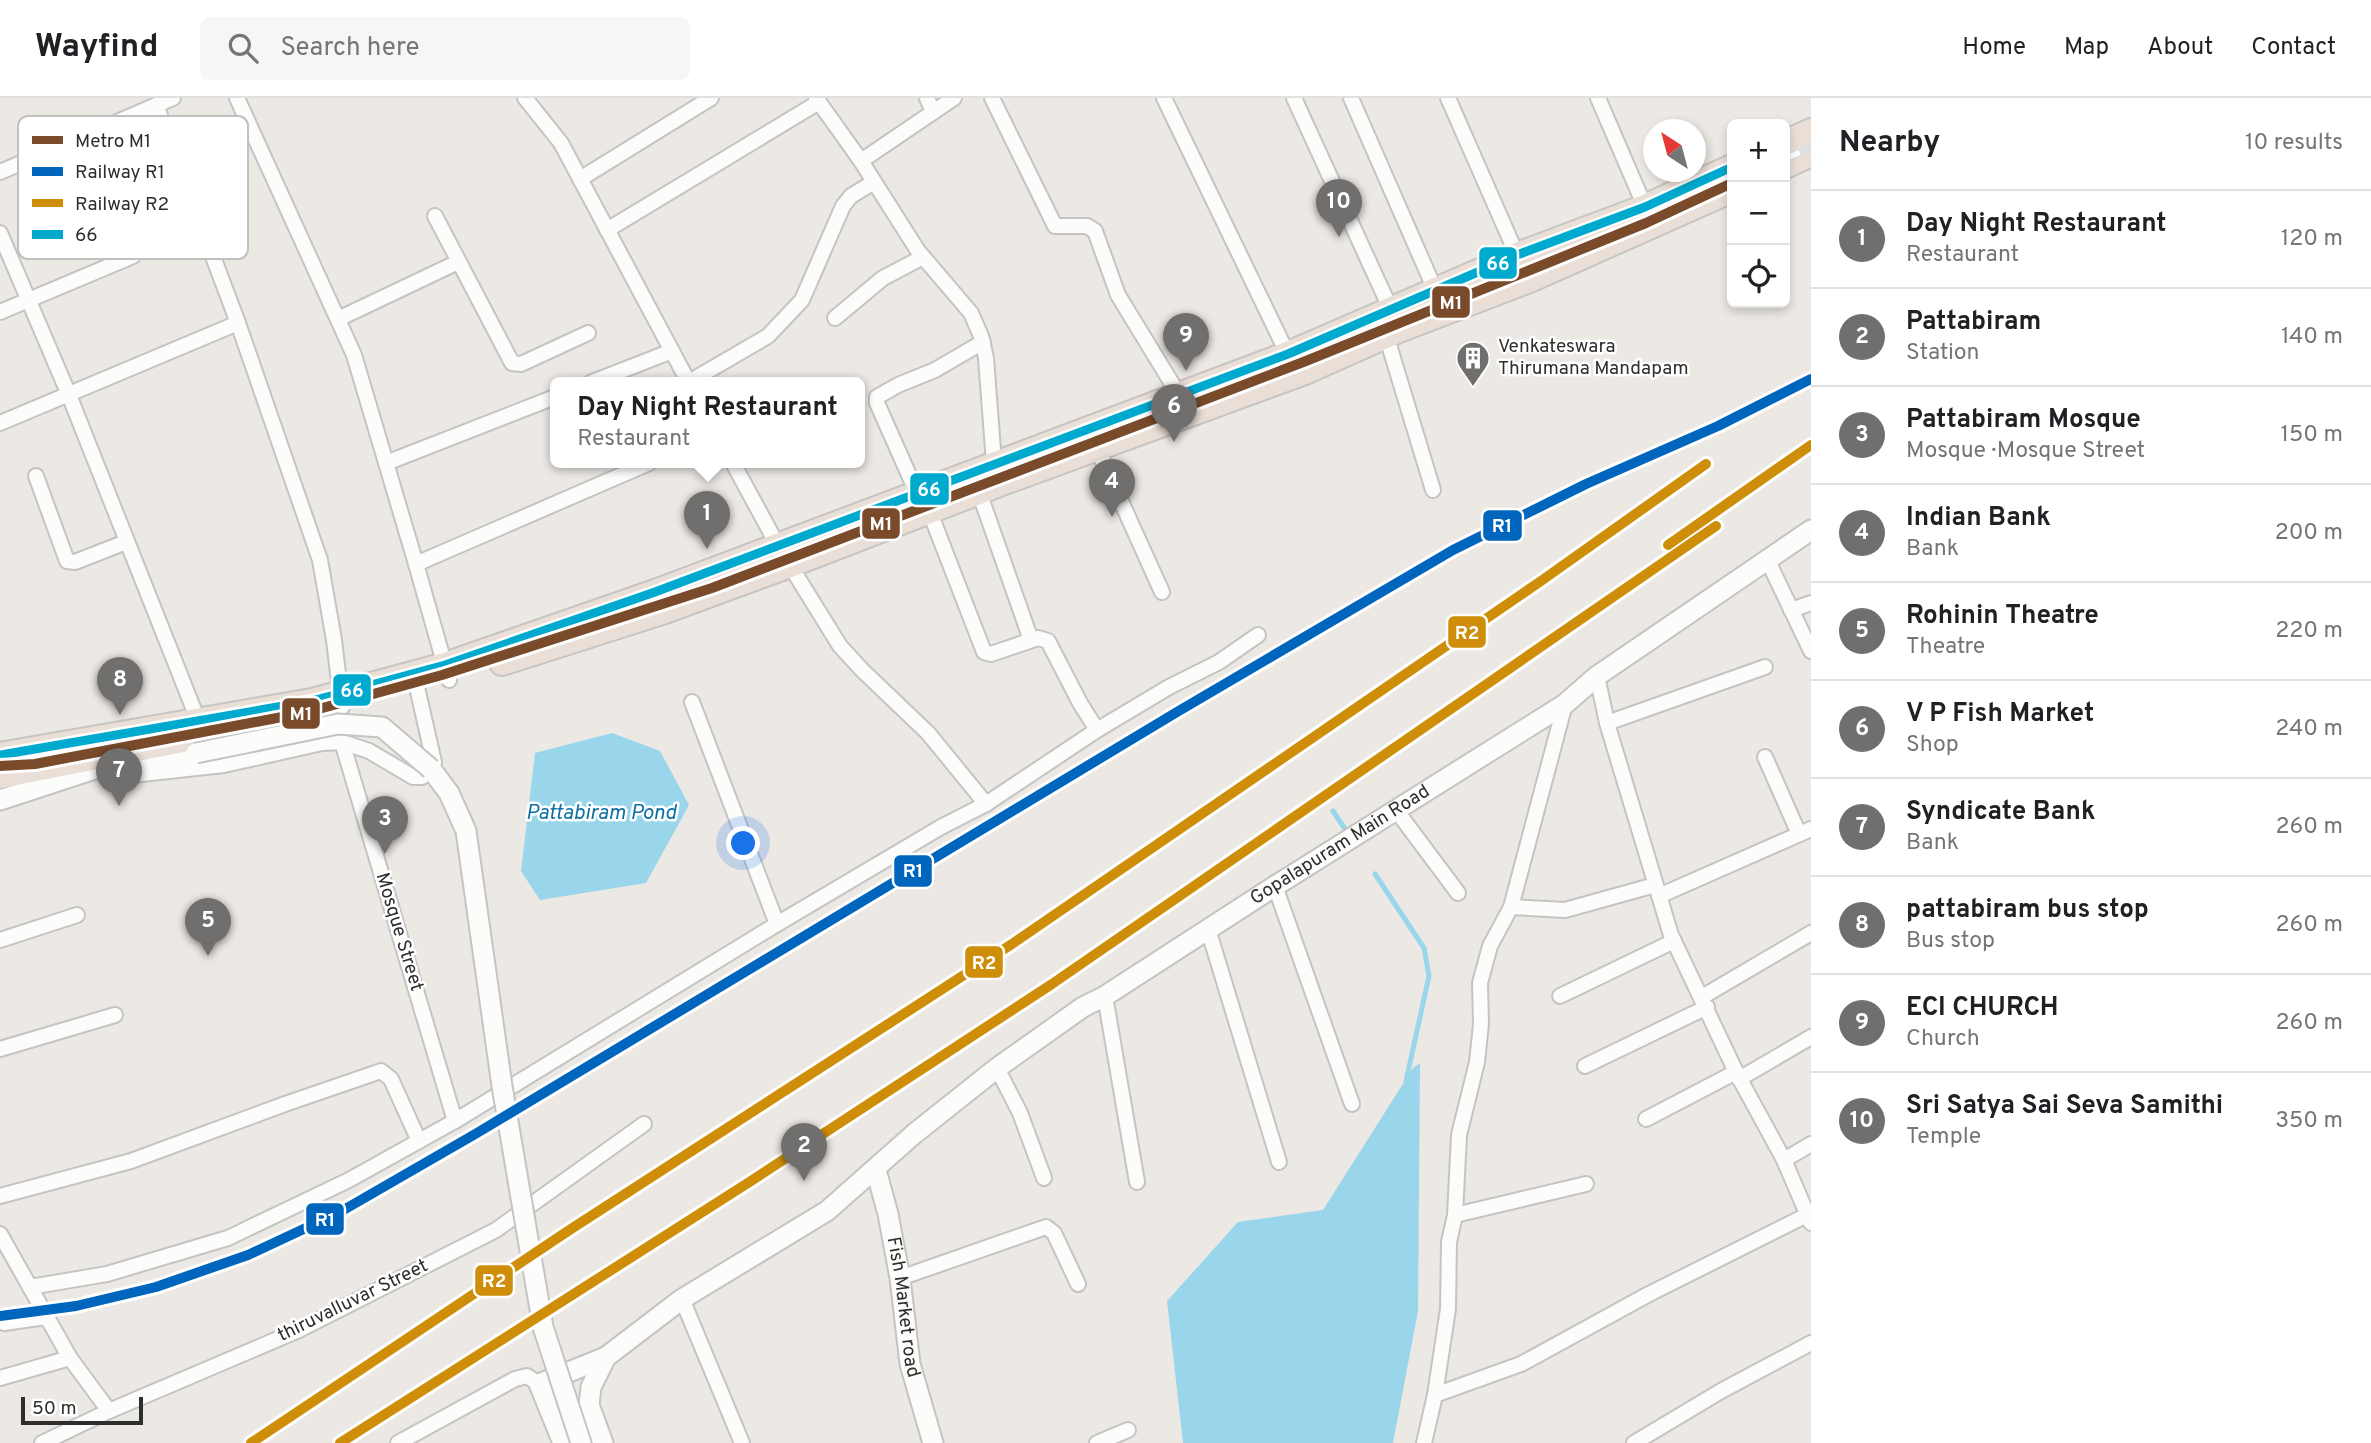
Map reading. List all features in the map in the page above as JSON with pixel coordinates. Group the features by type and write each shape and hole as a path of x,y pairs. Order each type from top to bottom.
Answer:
{"highway":[{"path":"1790,141 1811,131"},
{"path":"1790,164 1811,154"},
{"path":"923,502 979,492 1097,448 1292,365 1391,310 1517,255 1645,208 1727,169"},
{"path":"3,791 662,612 784,555 923,502 994,463 1179,396 1292,365 1386,335 1532,279 1727,192"},
{"path":"0,755 198,736"}],"street":[{"path":"130,116 173,98"},
{"path":"237,98 245,116"},
{"path":"526,98 561,143 686,377"},
{"path":"580,180 711,98"},
{"path":"927,98 933,112"},
{"path":"861,161 954,98"},
{"path":"992,98 1055,226 1087,226 1095,231 1118,295 1179,396"},
{"path":"1164,98 1292,365"},
{"path":"1294,98 1391,310"},
{"path":"1351,98 1436,292"},
{"path":"1448,98 1517,255"},
{"path":"1598,98 1645,208"},
{"path":"607,230 818,100 923,257 971,313 983,342 986,358 994,463"},
{"path":"156,105 160,116"},
{"path":"248,122 354,355 447,672"},
{"path":"0,172 18,164"},
{"path":"698,377 768,336 802,300 843,206 851,196 874,182"},
{"path":"435,216 512,363 521,363 588,333"},
{"path":"0,233 69,395 198,736"},
{"path":"835,318 883,278 923,257"},
{"path":"0,312 126,259"},
{"path":"215,259 320,560 341,701"},
{"path":"338,319 458,262"},
{"path":"0,423 239,323"},
{"path":"1386,335 1433,490"},
{"path":"983,342 935,370 877,397 877,403 923,502 984,652 990,654 1031,640 1043,639 1050,643 1080,703 1097,730"},
{"path":"605,377 672,351"},
{"path":"386,463 550,399"},
{"path":"1097,448 1162,592"},
{"path":"416,564 637,468"},
{"path":"736,468 784,555 840,646 928,733 986,804"},
{"path":"36,476 67,561 75,562 126,541"},
{"path":"979,492 1031,640"},
{"name":"Gopalapuram Main Road","path":"606,1357 682,1299 827,1211 914,1134 997,1068 1083,1007 1105,996 1565,704 1597,676 1811,530"},
{"path":"1768,559 1811,651"},
{"path":"1791,610 1811,603"},
{"path":"30,1287 107,1274 228,1238 349,1180 456,1121 777,924 941,827 986,804 1097,730 1169,687 1219,662 1258,635"},
{"path":"1607,723 1765,667"},
{"path":"1436,1395 1521,1364 1649,1294 1809,1219 1784,1160 1737,1075 1674,941 1607,723 1597,676"},
{"path":"110,764 132,775 224,765 322,743 342,742 369,751 413,777 422,777 428,773 434,762 416,680"},
{"path":"692,702 777,924"},
{"path":"1424,1443 1436,1395 1448,1310 1449,1242 1455,1215 1459,1135 1477,1062 1480,983 1490,946 1511,907 1565,704"},
{"path":"3,791 110,764 198,736 338,723 382,727 431,769 449,793 466,831 502,1086 543,1327 581,1443"},
{"name":"Mosque Street","path":"342,742 456,1121"},
{"path":"1511,907 1565,909 1657,890 1805,831 1765,757"},
{"path":"1396,810 1458,893"},
{"path":"1275,886 1352,1104"},
{"path":"0,940 78,915"},
{"path":"1208,929 1279,1162"},
{"path":"1585,1066 1704,1002 1811,933"},
{"path":"1560,996 1674,941"},
{"path":"1105,996 1137,1182"},
{"path":"0,1049 115,1016"},
{"path":"1646,1119 1811,1037"},
{"path":"997,1068 1020,1113 1044,1178"},
{"path":"0,1196 131,1161 285,1104 382,1072 391,1079 419,1141"},
{"name":"thiruvalluvar Street","path":"42,1443 109,1411 299,1330 496,1230 644,1124"},
{"path":"1784,1160 1811,1144"},
{"name":"Fish Market road","path":"876,1170 888,1214 900,1278 910,1364 933,1443"},
{"path":"1455,1215 1586,1184"},
{"path":"900,1278 1046,1227 1054,1233 1078,1284"},
{"path":"0,1234 70,1358 109,1411"},
{"path":"682,1299 742,1443"},
{"path":"4,1323 46,1317"},
{"path":"1634,1443 1721,1391 1811,1343"},
{"path":"539,1384 606,1357"},
{"path":"603,1443 589,1405 592,1387 606,1357"},
{"path":"0,1378 70,1358"},
{"path":"398,1443 515,1379 527,1376 539,1384 563,1443"},
{"path":"1097,1443 1128,1430"}],"water":[{"name":"Pattabiram Pond","path":"612,733 660,751 689,805 646,883 540,900 521,871 535,753"},
{"path":"1420,1063 1418,1311 1393,1443 1183,1443 1167,1301 1238,1222 1323,1210 1413,1068"}],"waterway":[{"path":"1333,811 1345,829"},
{"path":"1375,874 1424,948 1429,976 1406,1081"}],"railway":[{"path":"1790,157 1811,147"},
{"path":"0,766 35,764 308,712 442,675 712,588 1306,361 1646,223 1727,185"},
{"path":"0,1316 76,1306 156,1287 248,1255 340,1212 477,1133 1177,712 1453,550 1586,484 1718,426 1811,379"}],"metro line":[{"name":"M1","path":"0,766 35,764 308,712 442,675 712,588 1306,361 1646,223 1727,185"}],"rail line":[{"name":"R1","path":"0,1316 76,1306 156,1287 248,1255 340,1212 477,1133 1177,712 1453,550 1586,484 1718,426 1811,379"},
{"name":"R2","path":"1668,545 1811,445"},
{"name":"R2","path":"251,1443 571,1229 1012,944 1541,581 1706,464"},
{"name":"R2","path":"340,1443 751,1181 1052,984 1716,526"}],"transit line":[{"name":"66","path":"0,755 312,701 445,665 655,592 1288,354 1517,255 1645,207 1727,169"}],"place":[{"name":"Sri Satya Sai Seva Samithi","path":"1339,237"},
{"name":"ECI CHURCH","path":"1186,371"},
{"name":"Venkateswara Thirumana Mandapam","path":"1473,388"},
{"name":"V P Fish Market","path":"1174,442"},
{"name":"Indian Bank","path":"1112,517"},
{"name":"Day Night Restaurant","path":"707,549"},
{"name":"pattabiram bus stop","path":"120,715"},
{"name":"Syndicate Bank","path":"119,806"},
{"name":"Pattabiram Mosque","path":"385,854"},
{"name":"Rohinin Theatre","path":"208,956"},
{"name":"Pattabiram","path":"804,1181"}]}
